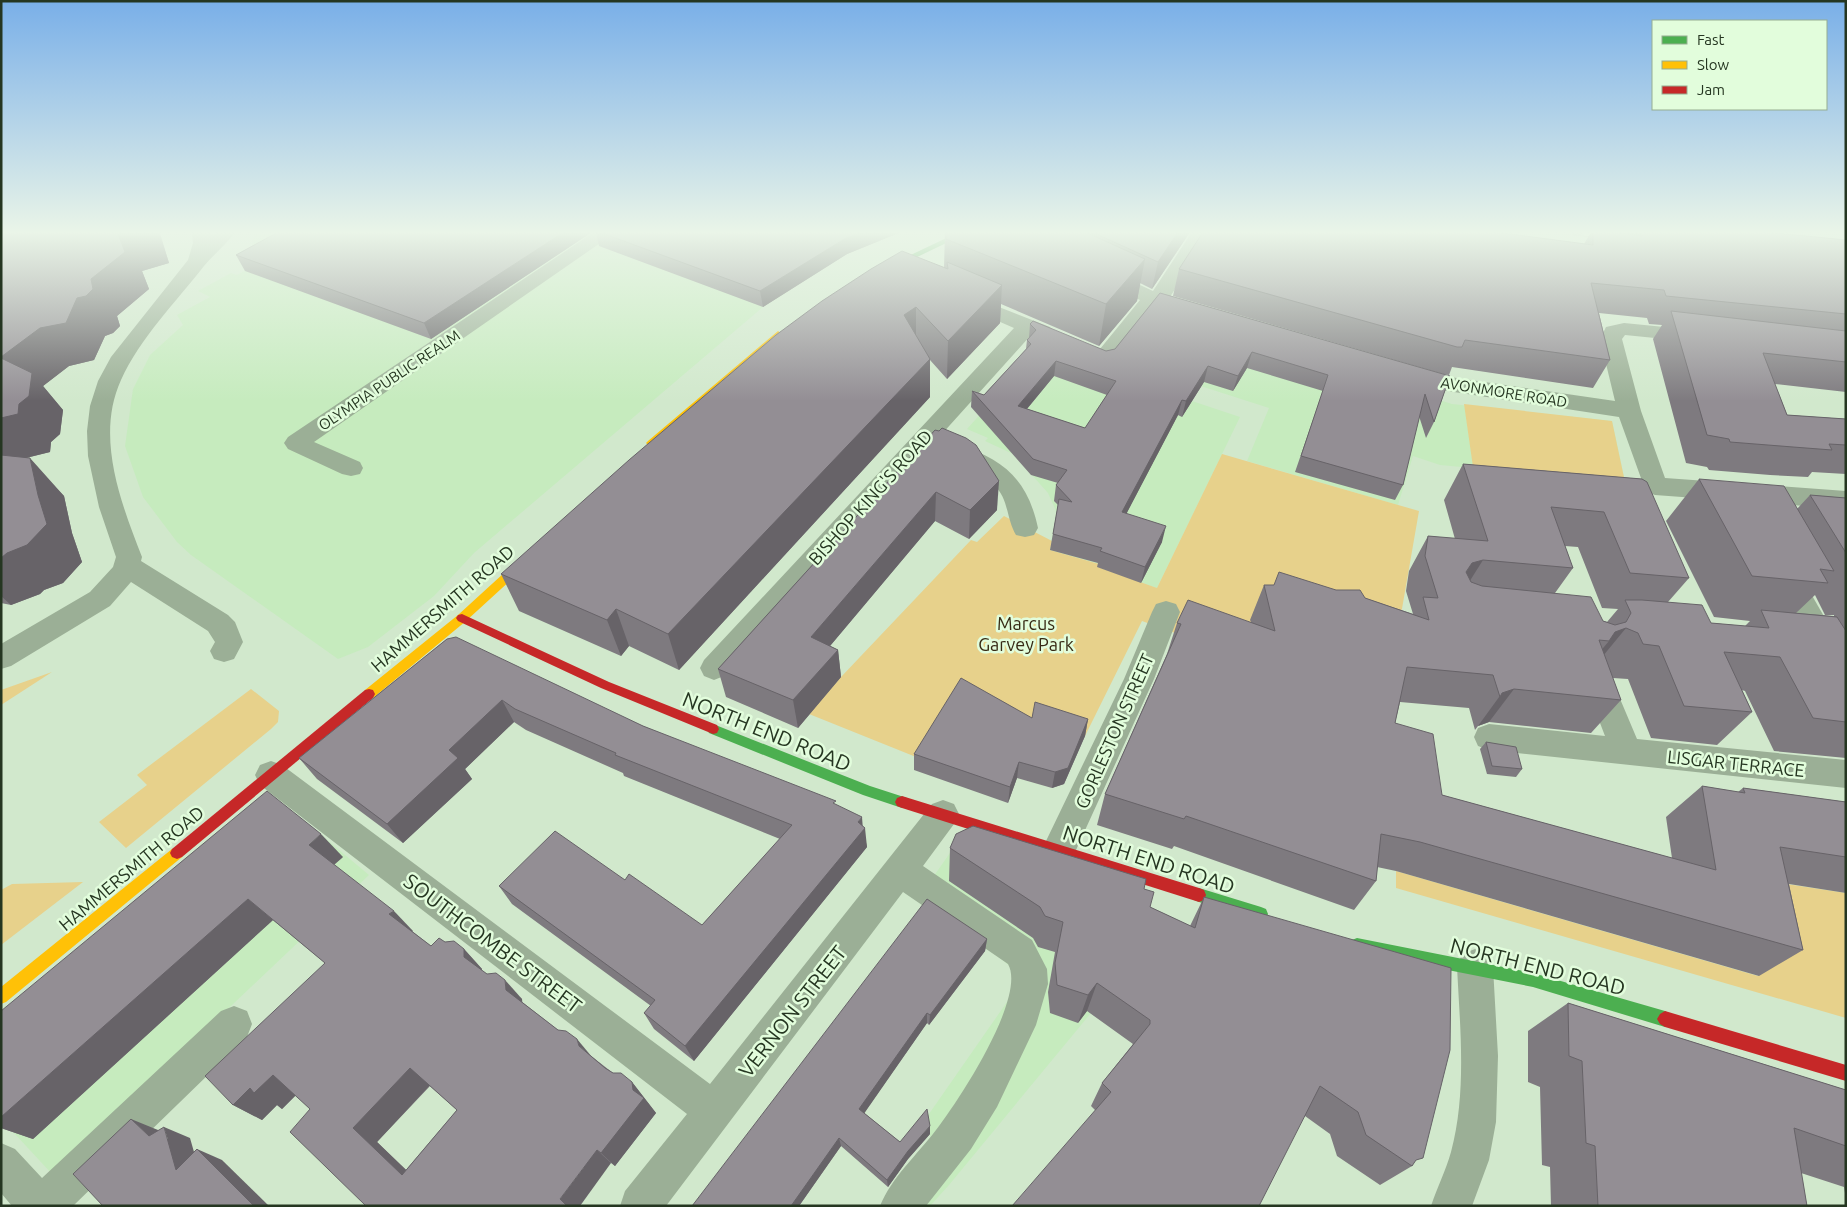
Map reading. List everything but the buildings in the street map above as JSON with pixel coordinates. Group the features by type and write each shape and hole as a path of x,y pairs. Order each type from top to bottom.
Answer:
{"main road":[{"path":"644,450 720,382 786,328"},
{"name":"HAMMERSMITH ROAD","path":"1,997 462,618 540,546"},
{"name":"NORTH END ROAD","path":"462,618 530,652 681,717 868,791 1275,919"},
{"name":"NORTH END ROAD","path":"1349,942 1533,980 1846,1073"}],"street":[{"path":"1,658 100,599 111,588 128,564 129,557 110,506 97,450 101,404 111,376 122,357 177,288"},
{"name":"OLYMPIA PUBLIC REALM","path":"351,468 296,443 523,288"},
{"path":"1132,288 1154,299 1209,314"},
{"path":"950,292 1104,358 1162,288"},
{"name":"BISHOP KING'S ROAD","path":"714,668 1027,326"},
{"path":"1712,338 1624,329 1614,332 1611,339 1629,411 1655,486 1846,500"},
{"name":"AVONMORE ROAD","path":"1395,369 1441,383 1629,411"},
{"path":"923,439 990,467 1012,489 1018,498 1025,528"},
{"path":"1742,493 1756,519"},
{"path":"1775,554 1834,641"},
{"path":"128,564 147,579 202,611 225,630 229,642 224,651"},
{"name":"GORLESTON STREET","path":"1059,850 1139,679 1166,612"},
{"path":"1793,638 1834,641"},
{"path":"1597,676 1626,751"},
{"name":"LISGAR TERRACE","path":"1489,737 1846,774"},
{"name":"SOUTHCOMBE STREET","path":"272,775 714,1111"},
{"name":"VERNON STREET","path":"640,1206 901,871 943,814"},
{"path":"900,1206 964,1125 1019,1022 1029,993 1029,970 1020,952 901,871"},
{"path":"1452,1206 1472,1146 1478,1107 1479,1043 1474,967"},
{"path":"1,1162 42,1206 234,1024"}],"shaded area":[{"path":"203,288 793,288 763,307 474,553 434,596 368,647 338,659 191,555 177,542 143,497 125,446 133,389 150,355 183,325 177,315 210,297 198,291"},
{"path":"1166,315 1452,404 1612,421 1625,482 1440,465 1413,456 1398,505 1247,461 1269,408 1129,363"},
{"path":"1029,360 1093,368 1240,417 1157,588 1097,567 1099,564 1049,550 1055,526 1056,511 1048,493 1013,454 985,441 988,438 967,429"},
{"path":"290,809 369,875 53,1175 1,1119 1,1055"},
{"path":"952,850 1144,908 1091,1013 949,1185 930,1206 884,1206 933,1151 929,1130 922,1124 1016,989 1018,973 922,893"}],"green space":[{"path":"1464,404 1612,421 1625,482 1473,467"},
{"name":"Marcus Garvey Park","path":"1222,454 1419,511 1395,649 1253,633 1238,656 1142,621 1085,736 1033,719 921,759 809,714 841,677 971,540 977,542 1004,516 1052,541 1050,550 1099,564 1098,567 1157,588"},
{"path":"52,672 1,705 1,690"},
{"path":"251,689 279,711 278,722 126,848 99,822 147,785 137,775"},
{"path":"1396,871 1758,976 1739,877 1846,893 1846,1018 1396,888"},
{"path":"83,882 1,945 1,890 12,884"}],"traffic: fast":[{"path":"713,729 868,791 902,802"},
{"path":"1199,895 1261,914"},
{"path":"1357,945 1533,980 1665,1019"}],"traffic: slow":[{"path":"651,443 778,334"},
{"path":"369,694 462,618 532,554"},
{"path":"1,997 177,853"}],"traffic: jam":[{"path":"462,618 605,685 713,729"},
{"path":"177,853 369,694"},
{"path":"902,802 1199,895"},
{"path":"1665,1019 1846,1073"}]}
